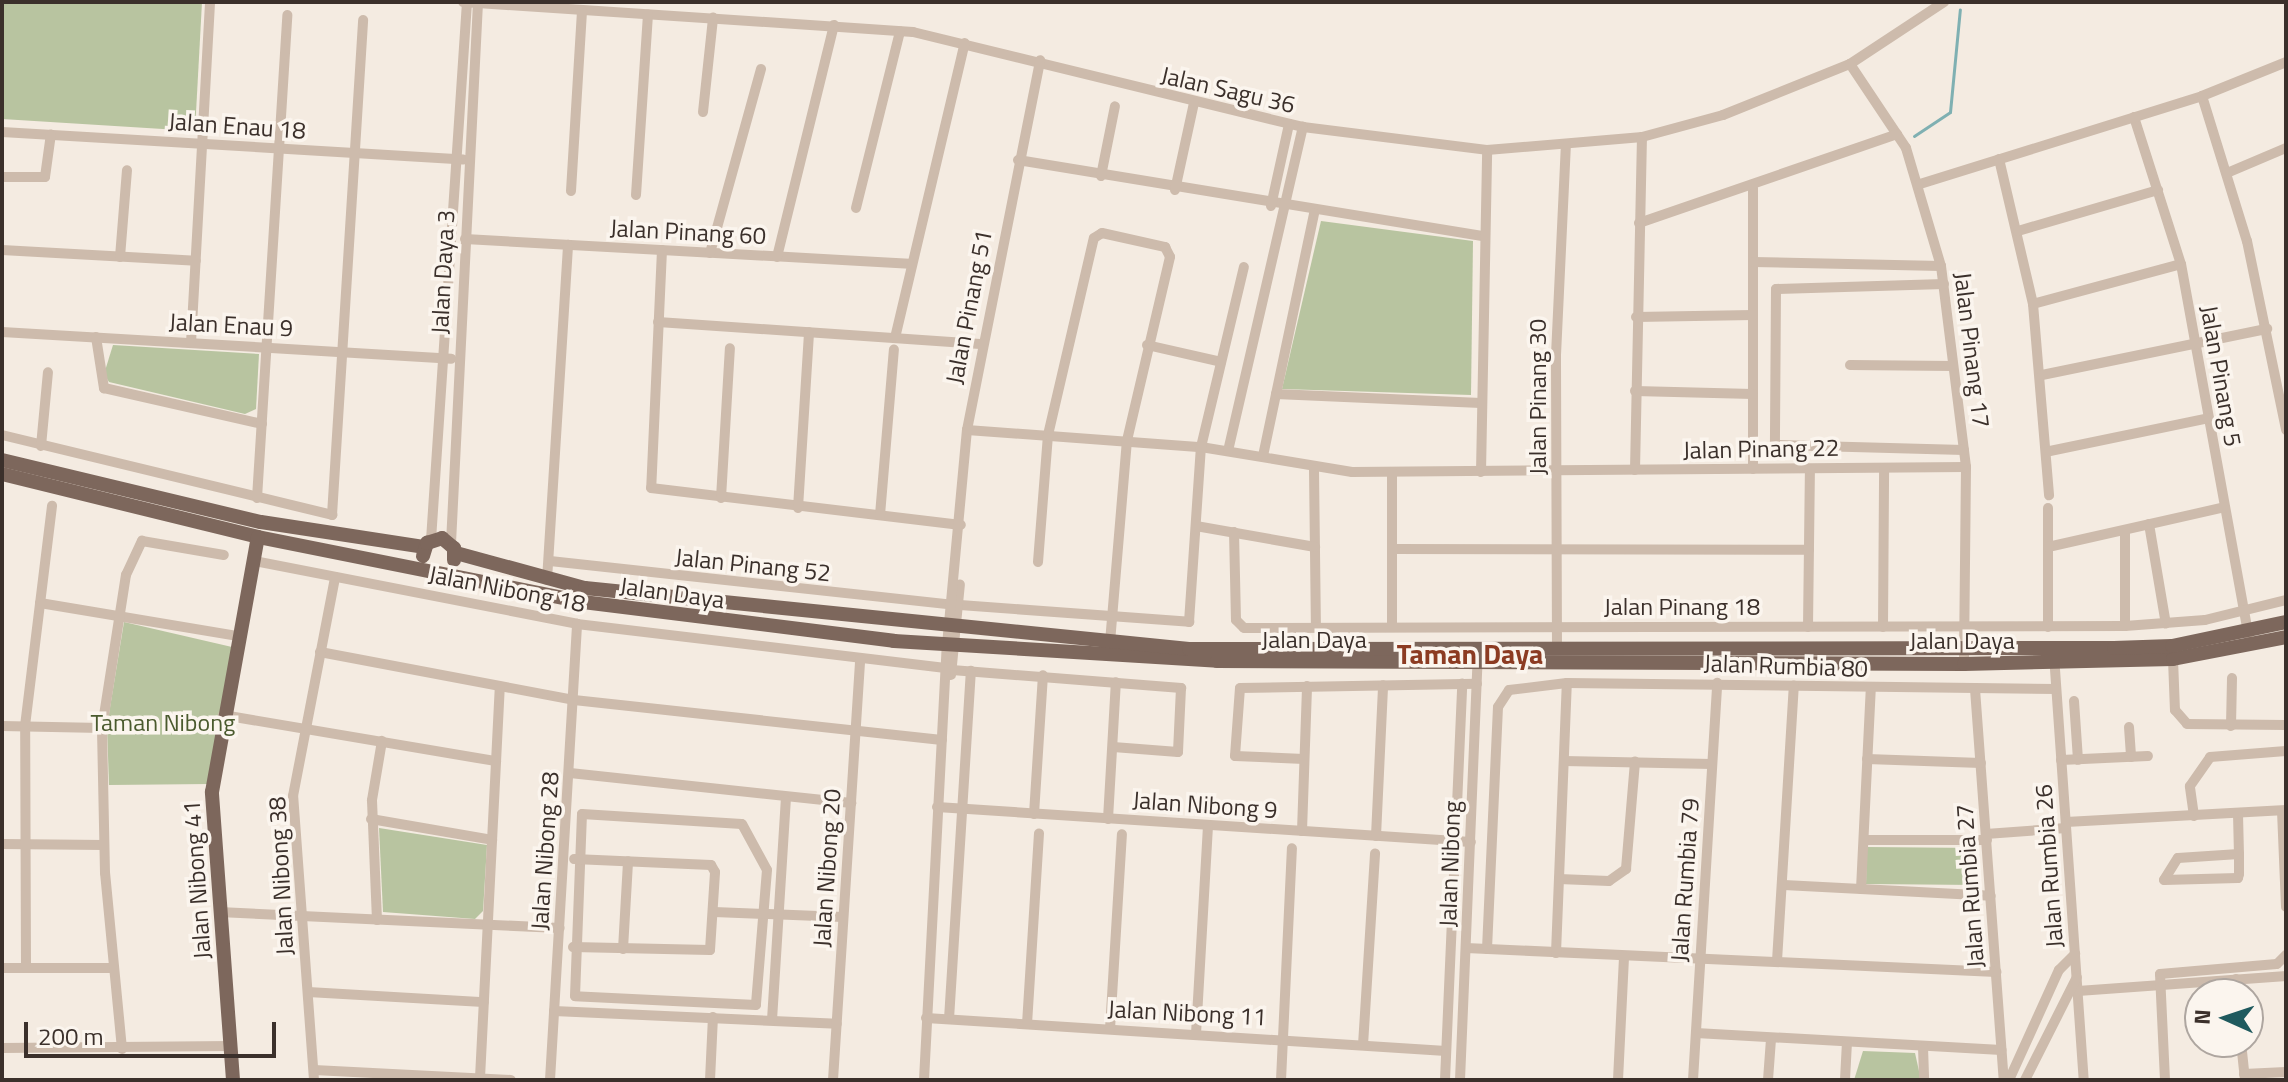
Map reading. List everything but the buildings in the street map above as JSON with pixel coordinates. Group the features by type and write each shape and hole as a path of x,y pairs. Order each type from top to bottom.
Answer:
{"main road":[{"path":"2,460 261,522 428,544 438,570"},
{"name":"Jalan Daya","path":"2,474 258,537 438,570 583,602 1217,661 1478,656 2054,656 2173,659 2249,640 2286,622"},
{"name":"Jalan Nibong 41","path":"233,1080 212,792 223,715 258,537"},
{"name":"Jalan Daya","path":"428,544 454,548 547,580 952,637 1478,656 1557,649 1964,657"},
{"path":"438,570 454,548"},
{"name":"Jalan Daya","path":"2054,656 2286,637"}],"street":[{"path":"191,343 210,2"},
{"name":"Jalan Sagu 36","path":"471,2 900,31 1040,60 1194,103 1303,127 1487,150 1642,137 1723,115 1850,64 1944,2"},
{"name":"Jalan Daya 3","path":"428,544 464,159 471,2"},
{"path":"571,191 582,10"},
{"path":"636,195 648,14"},
{"path":"257,498 287,15"},
{"path":"703,112 713,18"},
{"path":"2,435 332,515 363,20"},
{"path":"777,257 834,25"},
{"path":"856,208 900,31"},
{"path":"895,338 909,264 965,43"},
{"name":"Jalan Pinang 51","path":"924,1080 937,807 945,692 956,605 967,430 980,344 1040,60"},
{"path":"1920,184 2202,96 2286,62"},
{"name":"Jalan Pinang 17","path":"1850,64 1897,134 1920,184 1941,266 1966,467 1964,657"},
{"path":"710,253 761,69"},
{"path":"2202,96 2227,173 2267,329 2286,430"},
{"path":"1175,190 1194,103"},
{"path":"1101,176 1115,106"},
{"name":"Jalan Pinang 5","path":"2134,117 2181,264 2249,640"},
{"path":"1271,206 1289,124"},
{"path":"1228,451 1303,127"},
{"name":"Jalan Enau 18","path":"2,132 464,159"},
{"path":"2,177 45,177 51,134"},
{"path":"1639,223 1753,188 1897,134"},
{"path":"1635,470 1642,137"},
{"name":"Jalan Pinang 30","path":"1557,649 1557,471 1566,145"},
{"path":"2227,173 2286,148"},
{"path":"1481,472 1487,150"},
{"name":"Jalan Daya 3","path":"454,548 458,360 465,239 464,159"},
{"path":"1999,159 2033,304 2050,451 2049,495"},
{"path":"1018,160 1271,206 1484,236"},
{"path":"120,257 127,170"},
{"path":"1753,188 1753,469"},
{"path":"2018,231 2158,190"},
{"path":"1263,456 1314,213"},
{"path":"1038,562 1048,435 1097,234 1169,250 1127,440 1110,643"},
{"name":"Jalan Pinang 60","path":"465,239 909,264"},
{"path":"547,580 568,245"},
{"path":"2,250 196,261"},
{"path":"662,250 651,488 798,508 961,525"},
{"path":"1753,262 1941,266"},
{"path":"2033,304 2181,264"},
{"path":"1112,619 1189,622 1201,447 1244,267"},
{"path":"1944,284 1776,289 1775,445 1964,450"},
{"path":"1636,317 1753,315"},
{"path":"658,322 980,344"},
{"path":"2042,375 2267,329"},
{"name":"Jalan Enau 9","path":"2,332 458,360"},
{"path":"798,508 809,332"},
{"path":"96,337 104,388 262,424"},
{"path":"1147,345 1221,362"},
{"path":"721,498 730,348"},
{"path":"880,515 894,350"},
{"path":"1850,365 1953,366"},
{"path":"41,446 48,372"},
{"path":"1635,391 1753,394"},
{"path":"1276,394 1481,403"},
{"path":"2050,451 2209,418"},
{"name":"Jalan Pinang 22","path":"967,430 1201,447 1263,456 1314,470 1392,473 1966,467"},
{"path":"1883,627 1884,468"},
{"path":"1808,627 1810,469"},
{"path":"1234,532 1239,626 1316,627 1314,470"},
{"path":"1392,473 1392,627"},
{"path":"26,968 25,726 52,506"},
{"path":"2048,547 2225,507"},
{"path":"2048,508 2048,627"},
{"path":"2149,524 2166,624"},
{"path":"1196,526 1315,547"},
{"path":"2125,530 2125,626"},
{"path":"122,1049 104,845 102,728 120,611 136,542 224,555"},
{"path":"1392,549 1809,550"},
{"name":"Jalan Nibong 18","path":"254,561 577,624 949,669 1181,688 1178,752 1113,747"},
{"name":"Jalan Pinang 52","path":"550,561 737,583 1112,619"},
{"name":"Jalan Nibong 38","path":"314,1075 293,796 335,577"},
{"path":"734,606 737,583"},
{"name":"Jalan Pinang 18","path":"1316,627 2125,626 2166,624 2244,612 2286,600"},
{"path":"40,603 120,611 238,636"},
{"name":"Jalan Nibong 28","path":"550,1080 577,624"},
{"path":"320,652 574,700 942,740"},
{"name":"Jalan Nibong","path":"1460,1080 1478,656"},
{"name":"Jalan Rumbia 26","path":"2054,656 2084,1080"},
{"name":"Jalan Nibong 20","path":"833,1080 860,659"},
{"path":"2173,659 2180,719 2196,727 2286,725"},
{"path":"949,1019 971,671"},
{"path":"1034,814 1043,675"},
{"path":"2231,726 2232,678"},
{"path":"1108,819 1116,682"},
{"path":"1445,1080 1462,683"},
{"path":"1556,953 1567,683"},
{"name":"Jalan Rumbia 80","path":"1487,949 1498,707 1516,689 1567,683 1717,683 2056,689"},
{"name":"Jalan Rumbia 79","path":"1693,1080 1717,683"},
{"path":"1304,759 1235,756 1240,688 1477,684"},
{"path":"1376,836 1383,685"},
{"path":"1302,831 1307,686"},
{"path":"1777,961 1794,686"},
{"path":"480,1078 500,687"},
{"path":"1861,889 1871,688"},
{"name":"Jalan Rumbia 27","path":"1975,689 2002,1050 2007,1080"},
{"path":"2074,701 2078,760"},
{"path":"223,715 496,761"},
{"path":"2,726 102,728"},
{"path":"2129,727 2131,757"},
{"path":"377,920 371,819 382,741"},
{"path":"2194,816 2190,786 2210,757 2286,751"},
{"path":"2061,760 2148,756"},
{"path":"1867,759 1981,763"},
{"path":"1564,761 1712,764"},
{"path":"1559,879 1609,881 1626,869 1635,761"},
{"path":"570,773 786,800 851,803"},
{"path":"772,1020 786,800"},
{"name":"Jalan Nibong 9","path":"937,807 1471,842"},
{"path":"1864,840 1986,837 2066,825 2284,810 2286,907"},
{"path":"586,812 729,818 742,824 765,861 764,913 759,999 751,1006 575,996 573,947 579,819 586,812"},
{"path":"2238,814 2239,854 2236,880 2164,880 2178,858 2239,854"},
{"path":"371,819 492,840"},
{"path":"1196,1034 1208,825"},
{"path":"1027,1024 1039,833"},
{"path":"1110,1029 1122,834"},
{"path":"2,844 104,845"},
{"path":"1281,1080 1292,848"},
{"path":"1363,1045 1375,853"},
{"path":"564,859 711,865 714,912 710,950 573,947"},
{"path":"623,949 628,861"},
{"path":"1784,885 1991,896"},
{"path":"219,912 560,928"},
{"path":"714,912 843,917"},
{"path":"1466,948 1996,972"},
{"path":"2007,1080 2059,970 2075,954"},
{"path":"2165,1080 2159,983 2165,971 2270,965 2286,955"},
{"path":"1618,1080 1624,956"},
{"path":"2,968 113,968"},
{"path":"2253,978 2286,976"},
{"path":"2025,1080 2077,977"},
{"path":"2078,991 2184,982"},
{"path":"308,992 484,1002"},
{"path":"554,1011 837,1024"},
{"path":"710,1080 713,1017"},
{"name":"Jalan Nibong 11","path":"926,1018 1446,1051"},
{"path":"1696,1033 1847,1045 2002,1050"},
{"path":"2029,1035 2042,1042"},
{"path":"1768,1080 1771,1039"},
{"path":"1845,1080 1847,1045"},
{"path":"2,1048 232,1046"},
{"path":"1923,1047 1924,1080"},
{"path":"2244,1077 2286,1072"},
{"path":"314,1075 511,1080"}],"green space":[{"path":"2,2 202,2 195,131 2,119"},
{"path":"1321,221 1473,241 1471,395 1282,389"},
{"path":"113,345 259,354 256,409 245,414 109,382 104,374"},
{"name":"Taman Nibong","path":"124,622 232,647 209,784 109,785 107,726"},
{"path":"379,828 487,845 483,911 475,919 383,912"},
{"path":"1867,847 1978,848 1977,885 1866,884"},
{"path":"1863,1051 1915,1053 1921,1080 1854,1080"}],"waterway":[{"path":"1914,136 1950,112 1960,9"}],"district":[{"name":"Taman Daya","path":"1470,654"}]}
